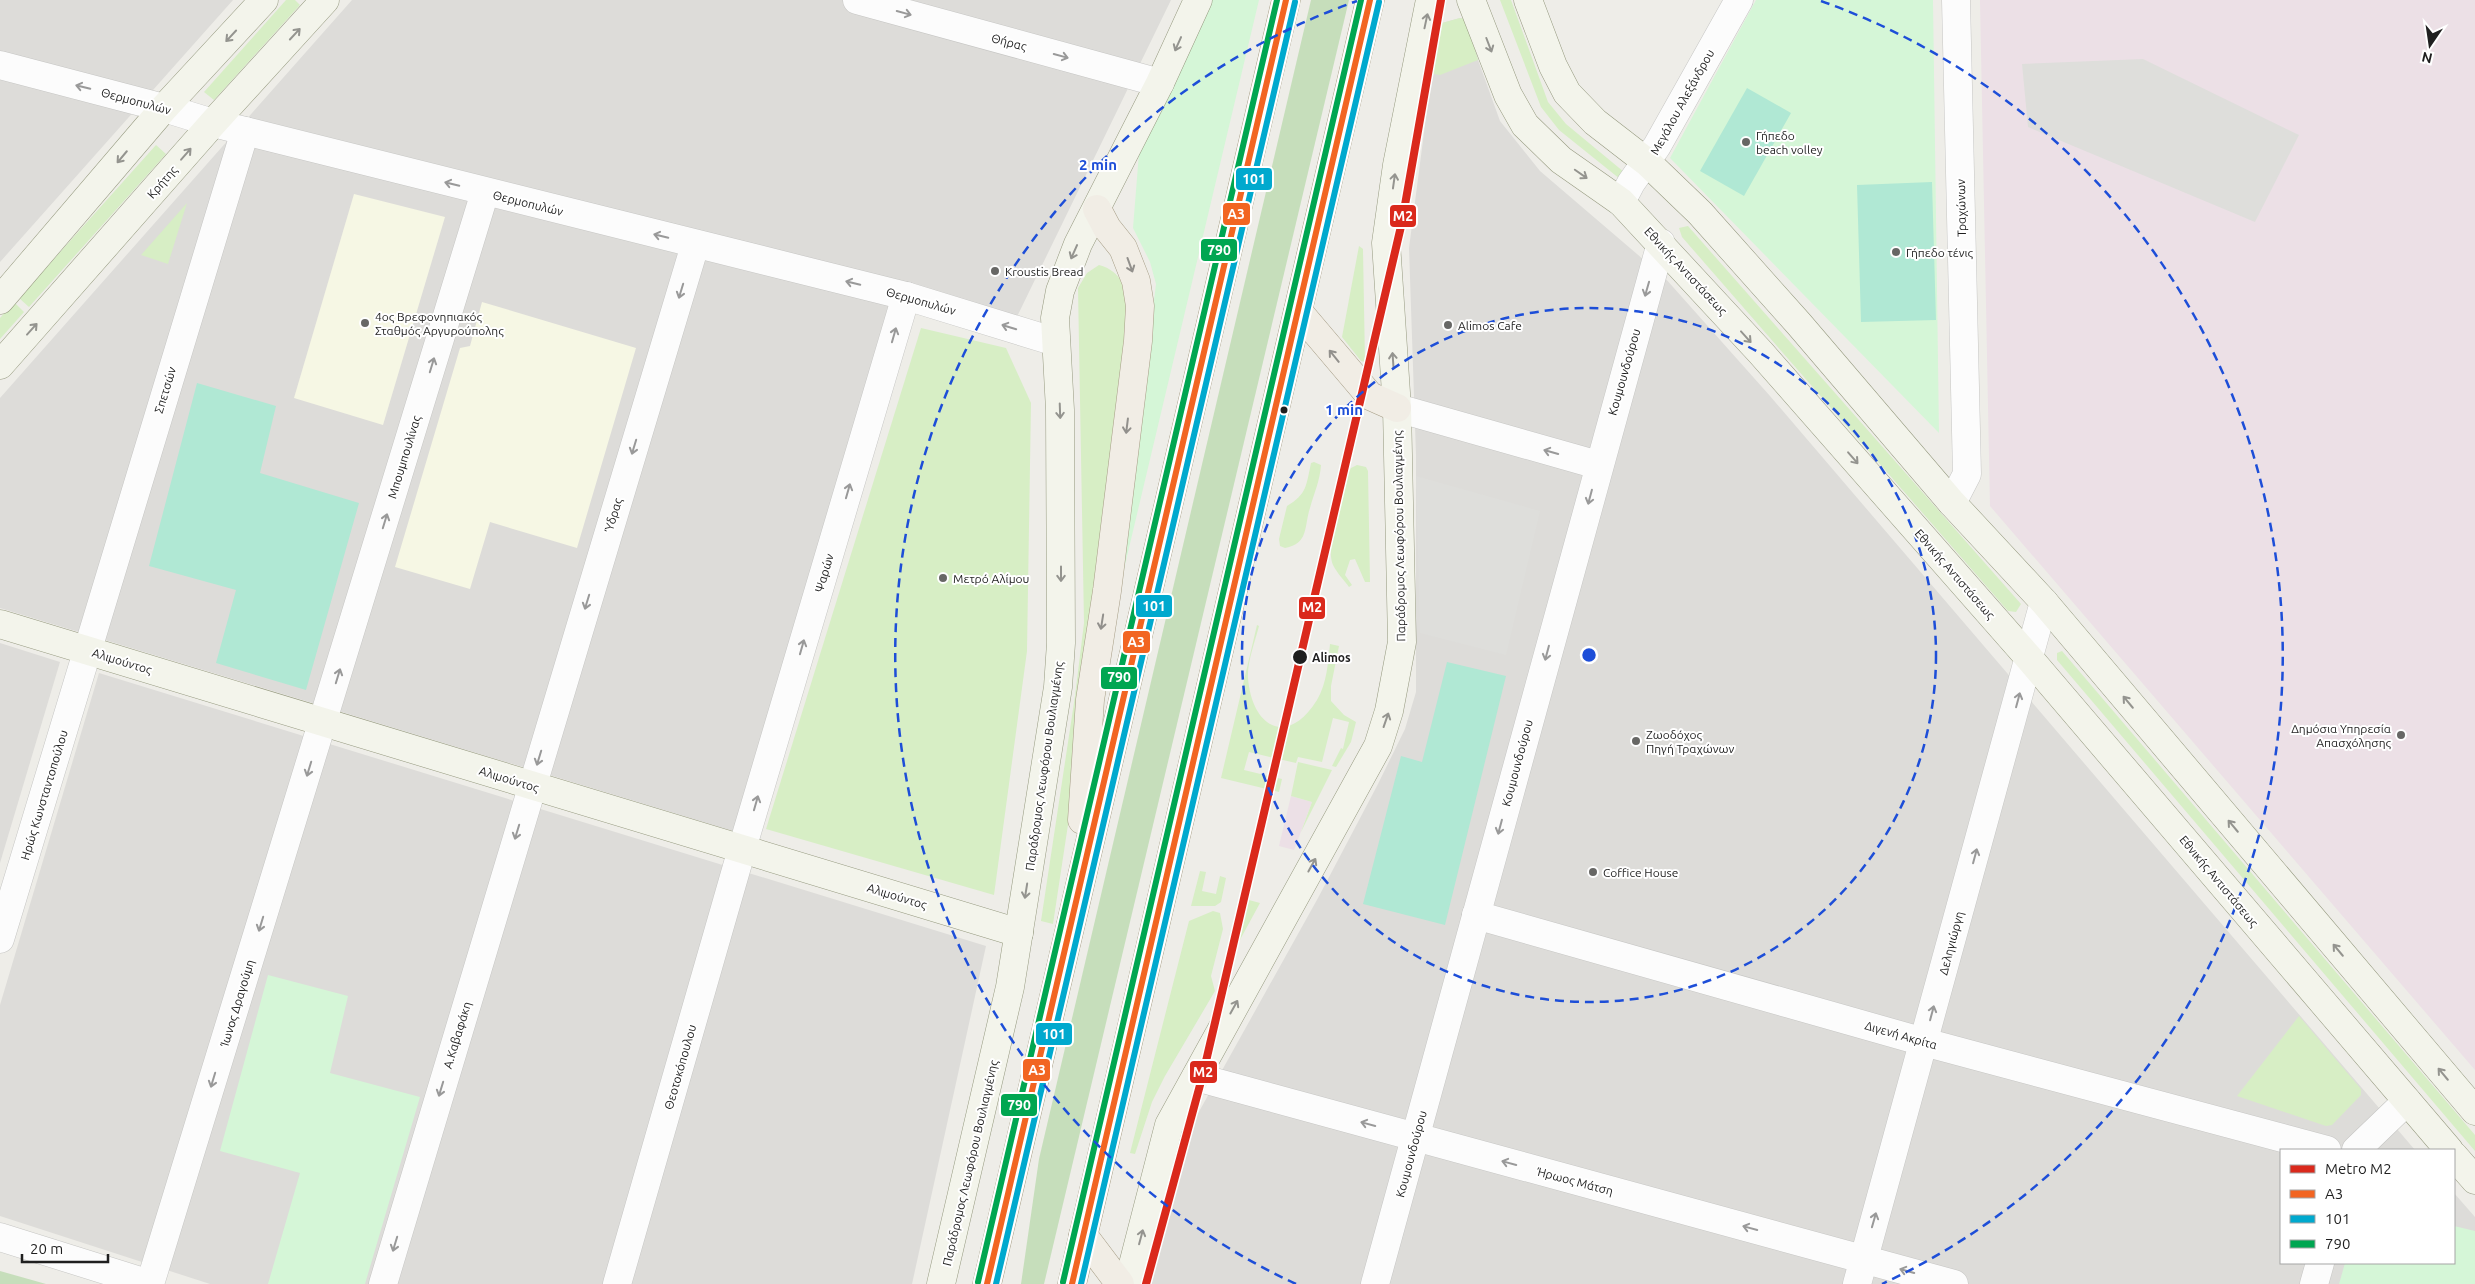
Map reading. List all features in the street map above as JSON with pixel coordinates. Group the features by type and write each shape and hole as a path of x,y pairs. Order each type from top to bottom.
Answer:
{"main road":[{"path":"988,1284 1286,0"},
{"path":"1072,1284 1370,0"},
{"path":"1076,905 1090,700 1108,582 1138,341 1140,306 1136,281 1124,248 1107,228 1097,209"},
{"path":"1298,311 1370,396 1397,408"},
{"path":"1084,1235 1120,1284"}],"street":[{"path":"0,300 164,108 264,0"},
{"name":"Κρήτης","path":"0,365 213,123 325,0"},
{"name":"Θήρας","path":"857,0 1160,83"},
{"name":"Παράδρομος Λεωφόρου Βουλιαγμένης","path":"941,1284 1001,1032 1052,726 1061,643 1060,410 1055,318 1060,291 1075,251 1160,83 1198,0"},
{"name":"Παράδρομος Λεωφόρου Βουλιαγμένης","path":"1128,1284 1170,1125 1378,746 1390,711 1402,642 1397,408 1386,243 1397,165 1430,0"},
{"name":"Εθνικής Αντιστάσεως","path":"1471,0 1508,95 1525,125 1561,160 1621,202 1661,243 2029,658 2448,1149"},
{"path":"1528,0 1553,66 1567,93 1594,122 1648,162 1700,213 1800,324 1952,502 2044,602 2475,1111"},
{"name":"Μεγάλου Αλεξάνδρου","path":"1621,202 1631,183 1648,162 1739,0"},
{"name":"Τραχώνων","path":"1952,502 1967,474 1956,0"},
{"name":"Θερμοπυλών","path":"0,66 164,108 213,123 906,296 1056,342"},
{"name":"Σπετσών","path":"87,651 245,131"},
{"name":"Μπουμπουλίνας","path":"324,723 485,192"},
{"name":"Κουμουνδούρου","path":"1375,1284 1598,465 1661,243"},
{"name":"Ύδρας","path":"531,785 695,244"},
{"name":"Ψαρών","path":"742,849 906,296"},
{"path":"1397,408 1598,465"},
{"name":"Δεληγιώργη","path":"1860,1271 2044,602"},
{"name":"Αλιμούντος","path":"0,624 1019,933"},
{"name":"Ηρώς Κωνσταντοπούλου","path":"0,938 87,651"},
{"name":"Ίωνος Δραγούμη","path":"150,1284 324,723"},
{"name":"Α.Καβαφάκη","path":"383,1284 531,785"},
{"name":"Θεοτοκόπουλου","path":"617,1284 742,849"},
{"name":"Διγενή Ακρίτα","path":"1476,915 1924,1042 2323,1149"},
{"name":"Ήρωος Μάτση","path":"1196,1077 1415,1137 1860,1271 1954,1284"},
{"path":"2357,1149 2407,1101"},
{"path":"2455,1157 2475,1180"},
{"path":"0,1237 150,1284"},
{"path":"2314,1284 2320,1264"}],"shaded area":[{"path":"0,0 233,0 0,262"},
{"path":"352,0 1171,0 1011,329 900,297 733,831 0,608 0,398"},
{"path":"1980,0 2475,0 2475,1070 1990,506"},
{"path":"1460,18 1466,19 1478,60 1500,121 1540,171 1665,278 1770,396 2414,1149 2280,1149 2280,1264 2455,1264 2455,1194 2475,1217 2475,1284 1151,1284 1191,1126 1318,898 1378,784 1405,729 1416,692 1416,455 1409,248 1432,71 1442,23"},
{"path":"2143,59 2299,135 2255,222 2028,127 2022,64"},
{"name":"4ος Βρεφονηπιακός Σταθμός Αργυρούπολης","path":"354,194 445,217 383,425 294,398"},
{"path":"482,302 636,348 577,548 490,522 470,589 395,567 460,348 470,346"},
{"path":"1416,476 1540,511 1506,655 1420,633"},
{"path":"0,643 60,662 0,863"},
{"path":"99,673 986,946 912,1284 210,1284 0,1216 0,1005"},
{"path":"1291,796 1312,802 1294,850 1279,846"}],"green space":[{"path":"286,0 295,0 300,5 214,100 204,92"},
{"path":"1210,0 1259,0 1119,590 1156,284 1150,262 1133,228 1139,153"},
{"path":"1311,0 1349,0 1044,1284 1021,1284 1039,1159"},
{"path":"1500,0 1511,0 1548,102 1566,124 1624,172 1620,179 1559,130 1541,107"},
{"path":"1756,0 1933,0 1939,433 1670,158"},
{"path":"1460,18 1466,19 1478,60 1440,75 1434,74 1432,71 1442,23"},
{"name":"Γήπεδο beach volley","path":"1747,88 1791,113 1744,196 1700,171"},
{"path":"156,145 166,154 29,307 19,298"},
{"name":"Γήπεδο τένις","path":"1932,182 1936,320 1861,322 1857,185"},
{"path":"187,203 168,264 141,255"},
{"path":"1688,226 2021,604 2016,612 2008,611 1682,237 1679,228"},
{"path":"1359,246 1363,249 1365,362 1361,361 1342,337"},
{"path":"1099,265 1113,272 1122,282 1133,310 1090,679 1053,924 1041,921 1075,696 1084,623 1078,288 1087,273"},
{"path":"14,302 24,312 0,339 0,318"},
{"path":"921,328 1006,348 1031,403 1027,651 994,895 766,829"},
{"path":"197,383 276,406 260,473 359,503 306,690 216,663 236,590 149,566"},
{"path":"1314,462 1321,465 1304,533 1298,543 1285,548 1280,546 1279,539 1287,506 1294,502 1305,489 1311,463"},
{"path":"1357,465 1366,467 1368,471 1370,582 1365,582 1355,559 1350,560 1345,575 1352,585 1349,587 1333,565 1331,545 1348,474 1351,468"},
{"path":"1257,625 1259,626 1250,659 1248,678 1256,709 1264,719 1273,725 1283,727 1295,723 1306,715 1317,700 1323,687 1330,644 1339,646 1331,686 1331,701 1344,715 1356,722 1351,742 1336,767 1332,766 1341,748 1343,749 1349,722 1333,718 1322,762 1298,757 1296,763 1249,752 1244,770 1282,779 1279,792 1221,778"},
{"path":"2062,651 2475,1135 2475,1151 2057,660 2057,653"},
{"path":"1447,662 1506,676 1445,925 1363,904 1401,756 1422,762"},
{"path":"1298,762 1332,770 1301,832 1312,802 1291,796"},
{"path":"1200,871 1206,872 1202,891 1216,894 1220,876 1226,878 1221,902 1215,906 1191,906"},
{"path":"1244,881 1253,883 1249,900 1260,903 1223,971"},
{"path":"1213,911 1220,913 1223,929 1211,976 1215,991 1165,1076 1152,1102 1135,1154 1130,1153 1189,921"},
{"path":"268,975 348,996 330,1073 420,1097 365,1284 268,1284 300,1173 220,1151"},
{"path":"2299,1016 2361,1089 2361,1095 2332,1125 2326,1126 2237,1096"},
{"path":"2455,1226 2475,1231 2475,1284 2339,1284 2345,1264 2455,1264"},
{"path":"0,1271 46,1284 0,1284"}],"metro line":[{"name":"Μ2","path":"1146,1284 1203,1074 1402,222 1441,0"}],"transit line":[{"name":"790","path":"978,1282 1277,0"},
{"name":"Α3","path":"987,1284 1286,0"},
{"name":"790","path":"1063,1282 1361,0"},
{"name":"Α3","path":"1072,1284 1370,0"},
{"name":"101","path":"996,1284 1295,2"},
{"name":"101","path":"1081,1284 1379,2"}],"place":[{"name":"Γήπεδο beach volley","path":"1746,142"},
{"name":"Γήπεδο τένις","path":"1896,252"},
{"name":"Kroustis Bread","path":"995,271"},
{"name":"4ος Βρεφονηπιακός Σταθμός Αργυρούπολης","path":"365,323"},
{"name":"Alimos Cafe","path":"1448,325"},
{"name":"Μετρό Αλίμου","path":"943,578"},
{"name":"Alimos","path":"1300,657"},
{"name":"Δημόσια Υπηρεσία Απασχόλησης","path":"2401,735"},
{"name":"Ζωοδόχος Πηγή Τραχώνων","path":"1636,741"},
{"name":"Coffice House","path":"1593,872"}]}
